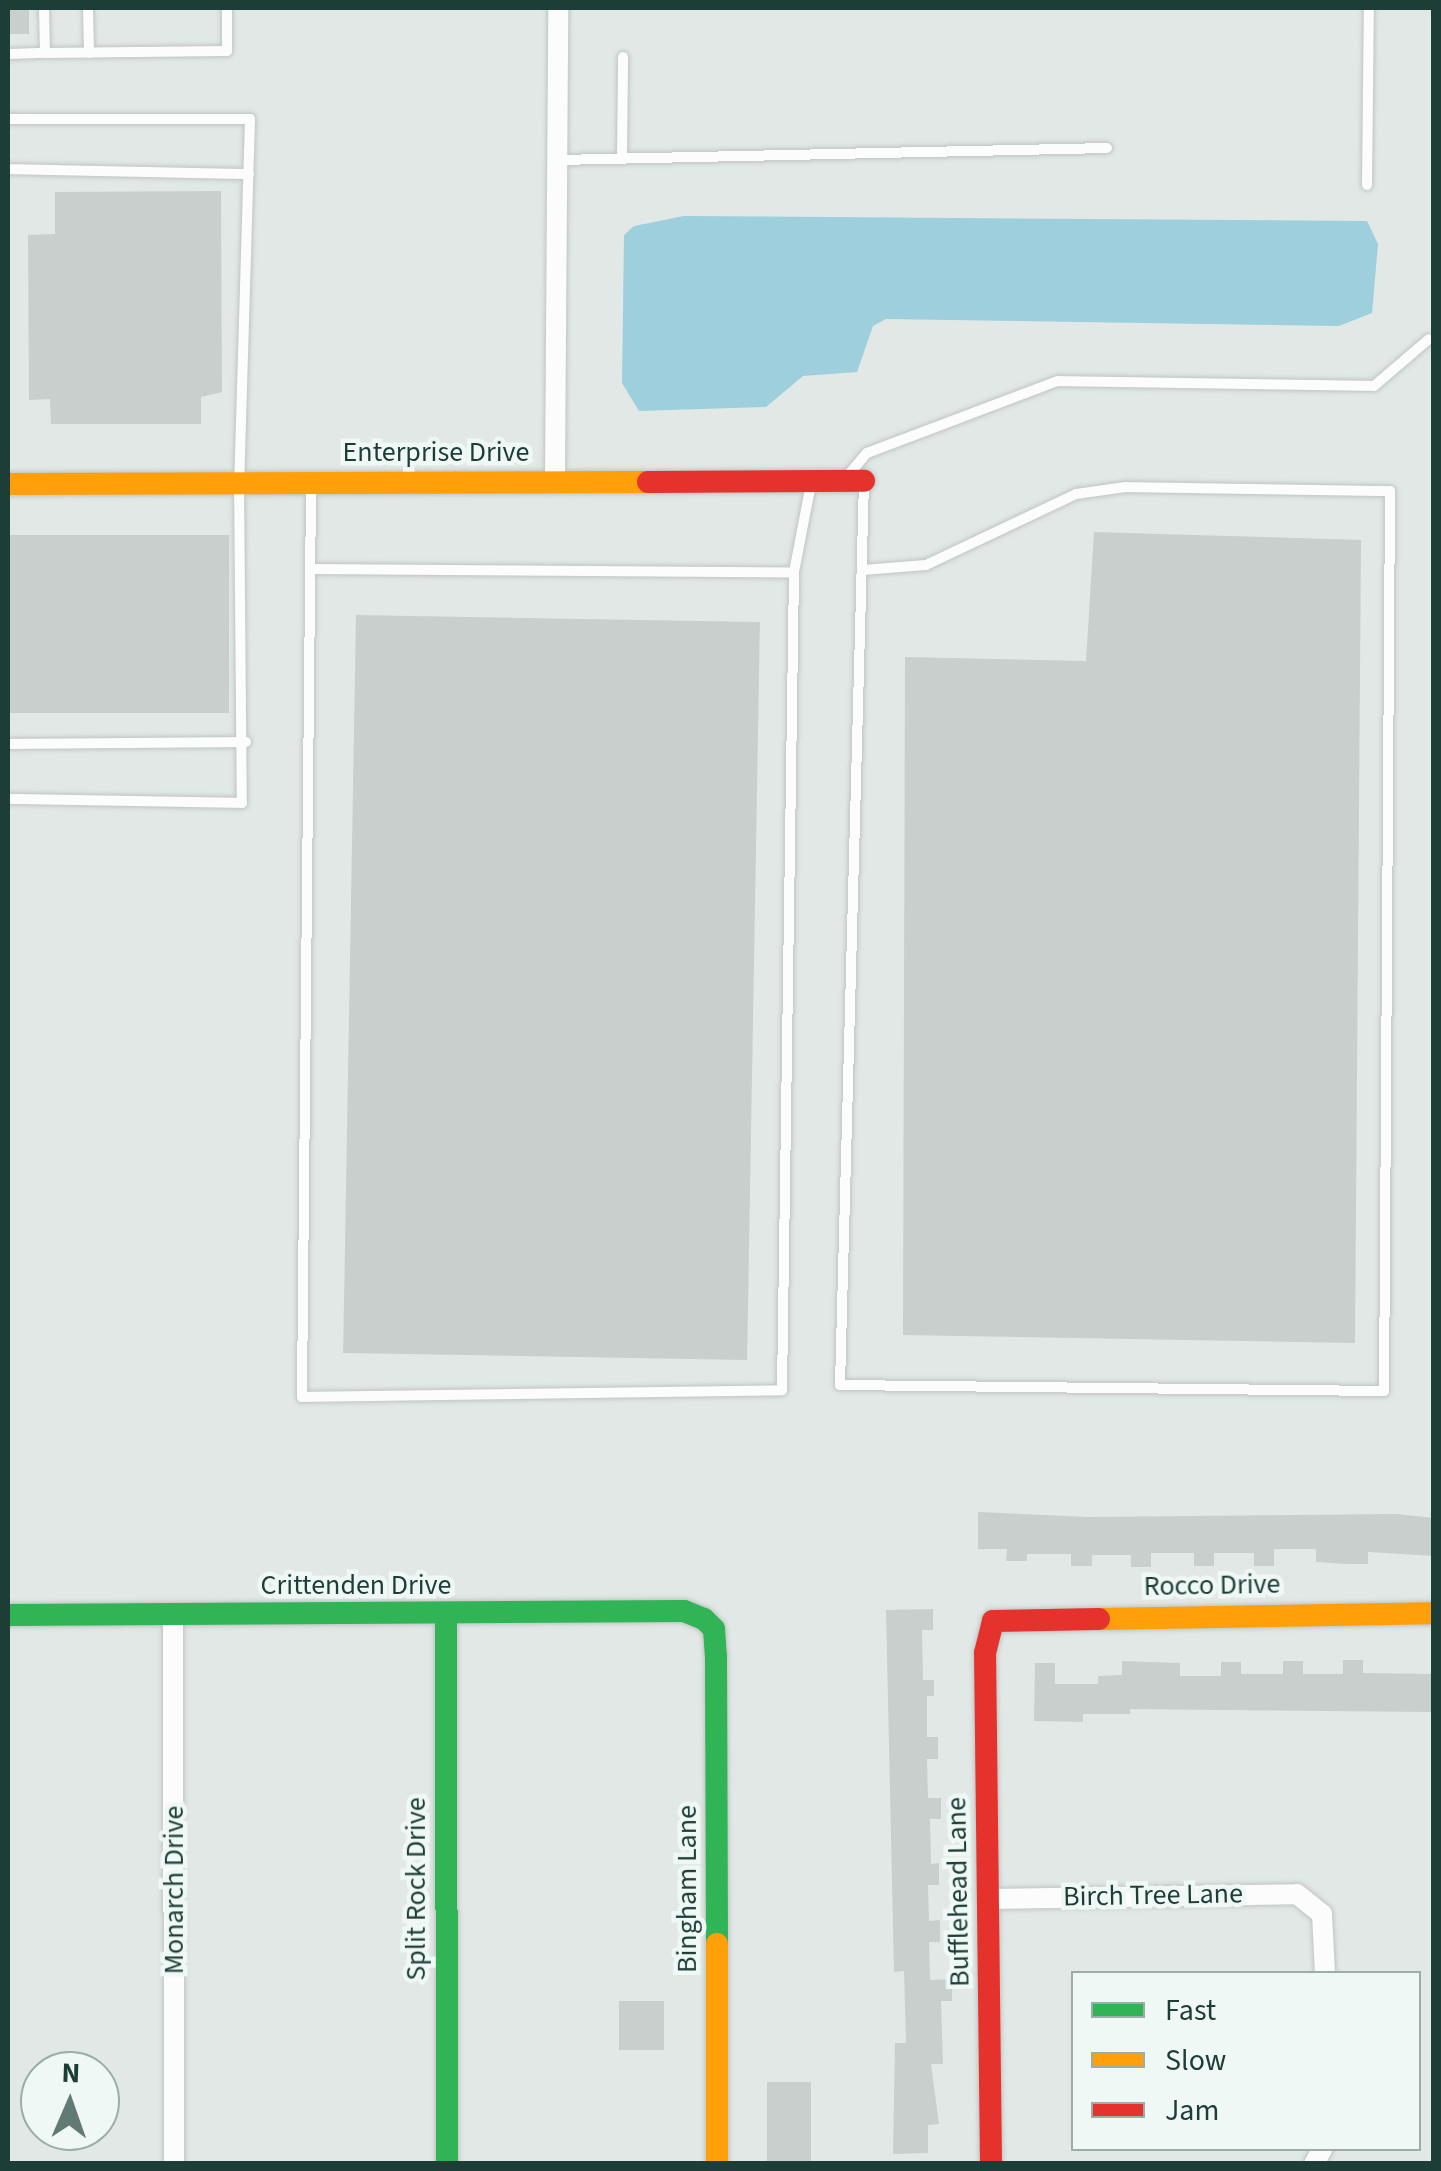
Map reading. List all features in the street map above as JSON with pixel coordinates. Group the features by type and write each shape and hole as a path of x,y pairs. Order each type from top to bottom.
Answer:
{"street":[{"path":"555,482 558,8"},
{"name":"Enterprise Drive","path":"8,484 853,481"},
{"name":"Crittenden Drive","path":"8,1615 684,1612 704,1620"},
{"name":"Rocco Drive","path":"993,1621 1434,1612"},
{"name":"Split Rock Drive","path":"446,1614 447,2164"},
{"name":"Monarch Drive","path":"173,1616 174,2164"},
{"name":"Bingham Lane","path":"704,1620 714,1629 716,1656 717,2164"},
{"name":"Bufflehead Lane","path":"991,2164 985,1654 993,1621"},
{"name":"Birch Tree Lane","path":"988,1899 1283,1892 1315,1903 1324,1924 1325,1971"}],"lane":[{"path":"44,8 44,54"},
{"path":"88,8 89,53"},
{"path":"8,54 228,51 228,8"},
{"path":"1367,185 1368,8"},
{"path":"622,158 623,57"},
{"path":"8,120 250,119 239,481 246,742 242,803 8,799"},
{"path":"558,160 1107,148"},
{"path":"8,168 249,174"},
{"path":"863,570 926,565 1076,494 1126,488 1390,492 1384,1391 840,1385 863,570 853,481 867,454 1058,382 1374,386 1429,339"},
{"path":"312,482 302,1398 782,1390 794,572 812,482"},
{"path":"310,570 794,572"},
{"path":"8,744 246,742"}],"water":[{"path":"684,216 1367,221 1378,244 1372,313 1339,326 886,319 873,326 857,372 803,376 766,407 639,411 622,383 624,235 634,226"}],"building":[{"path":"8,8 29,8 29,34 8,34"},
{"path":"221,191 222,392 201,397 201,424 51,424 50,399 29,400 28,235 55,234 55,192"},
{"path":"1094,532 1361,540 1355,1343 903,1335 905,657 1086,661"},
{"path":"8,535 229,535 229,713 8,713"},
{"path":"356,615 760,622 747,1360 343,1353"},
{"path":"978,1512 1087,1517 1396,1514 1434,1518 1434,1556 1368,1552 1368,1564 1348,1564 1316,1562 1316,1549 1274,1549 1274,1566 1254,1566 1254,1553 1214,1553 1214,1566 1194,1566 1194,1553 1151,1553 1151,1567 1131,1567 1131,1555 1092,1555 1092,1566 1071,1566 1071,1554 1027,1554 1027,1561 1006,1561 1007,1549 978,1549"},
{"path":"933,1609 933,1630 922,1630 923,1680 934,1680 934,1696 927,1696 927,1737 938,1737 938,1759 927,1759 928,1798 941,1798 941,1819 930,1819 931,1864 939,1863 939,1885 928,1885 929,1921 940,1920 940,1942 929,1942 930,1980 952,1979 952,2001 941,2001 943,2064 931,2064 939,2124 928,2125 928,2153 893,2154 895,2043 906,2043 904,1971 894,1972 886,1610"},
{"path":"1343,1660 1363,1660 1363,1673 1434,1674 1434,1712 1130,1709 1130,1714 1083,1714 1083,1722 1034,1721 1035,1663 1055,1663 1055,1684 1098,1684 1098,1676 1122,1675 1122,1661 1180,1663 1180,1676 1221,1676 1221,1662 1241,1662 1241,1674 1283,1674 1283,1661 1303,1661 1303,1674 1343,1674"},
{"path":"619,2001 664,2001 664,2050 619,2050"},
{"path":"767,2082 811,2082 811,2164 767,2164"}],"traffic: fast":[{"path":"8,1615 684,1611 704,1619 714,1629 716,1657 717,1944"},
{"path":"446,1615 447,2164"}],"traffic: slow":[{"path":"8,484 648,482"},
{"path":"1099,1619 1434,1613"},
{"path":"717,1944 717,2164"}],"traffic: jam":[{"path":"648,482 864,481"},
{"path":"991,2164 985,1653 993,1621 1099,1619"}]}
